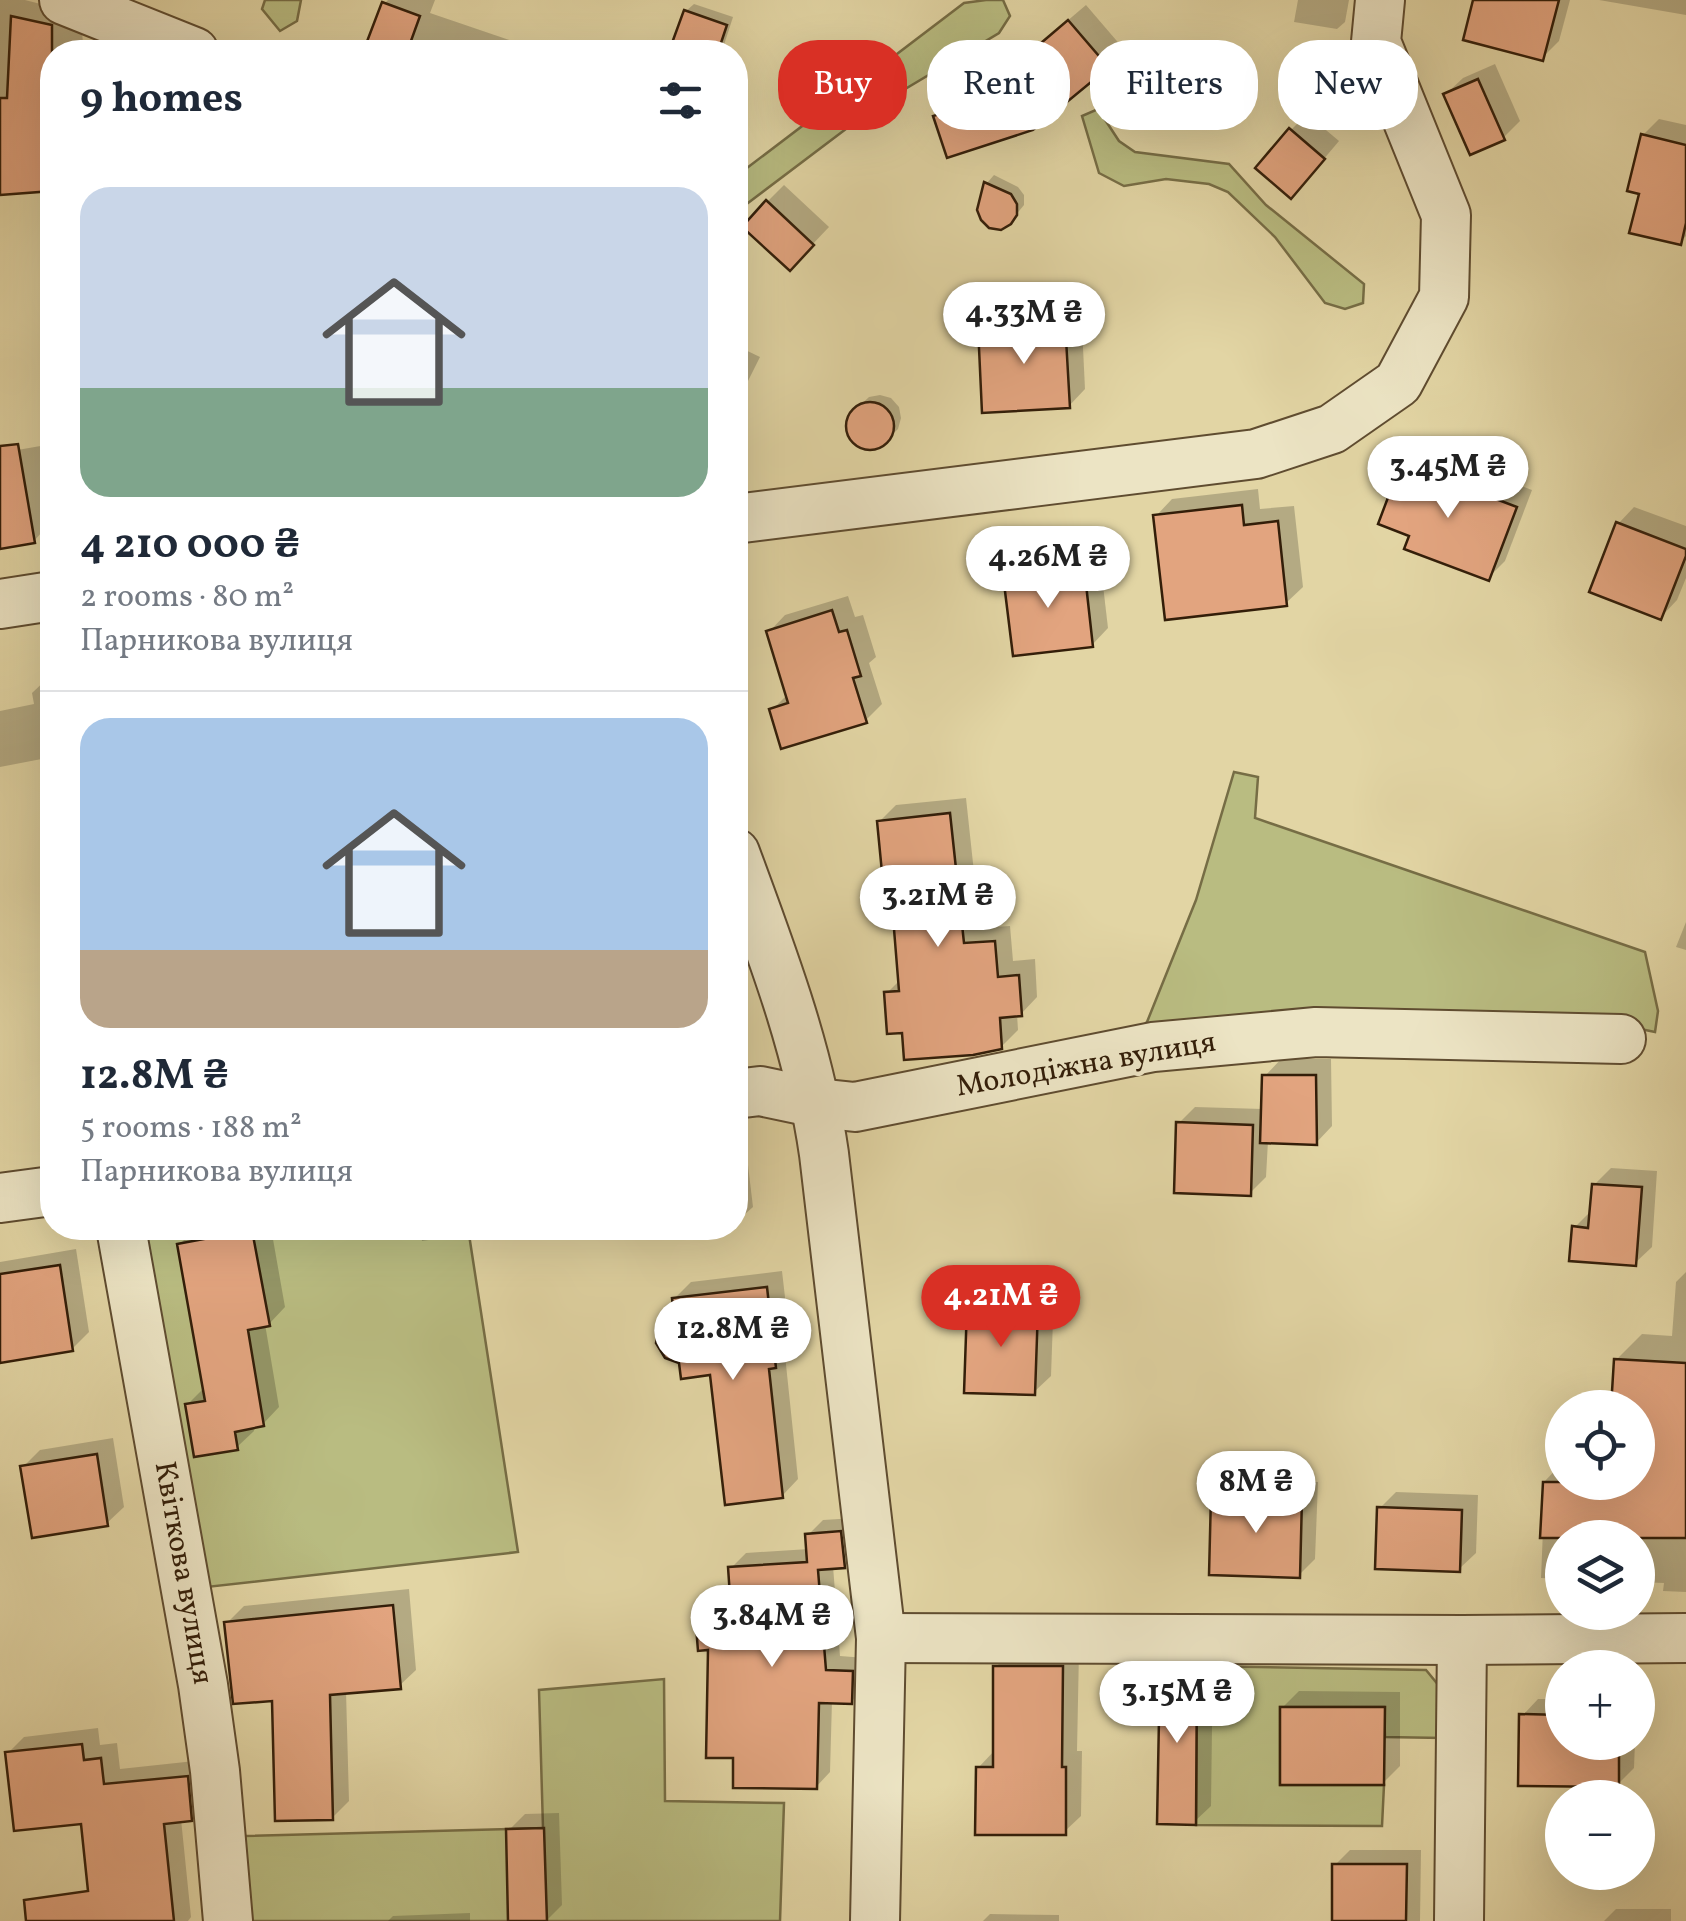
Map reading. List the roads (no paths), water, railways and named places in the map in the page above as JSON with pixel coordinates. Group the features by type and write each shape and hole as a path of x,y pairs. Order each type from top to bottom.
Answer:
{"street":[{"path":"64,0 164,40"},
{"path":"748,517 1256,454 1332,429 1398,383 1444,296 1446,215 1376,42 1380,0"},
{"path":"0,604 40,598"},
{"path":"748,888 787,998 816,1103 881,1638 875,1921"},
{"name":"Молодіжна вулиця","path":"748,1092 760,1091 855,1107 1152,1047 1316,1032 1620,1039"},
{"path":"0,1198 40,1192"},
{"name":"Квіткова вулиця","path":"122,1240 204,1684 228,1921"},
{"path":"881,1638 1686,1638"},
{"path":"1458,1921 1462,1640"}]}
